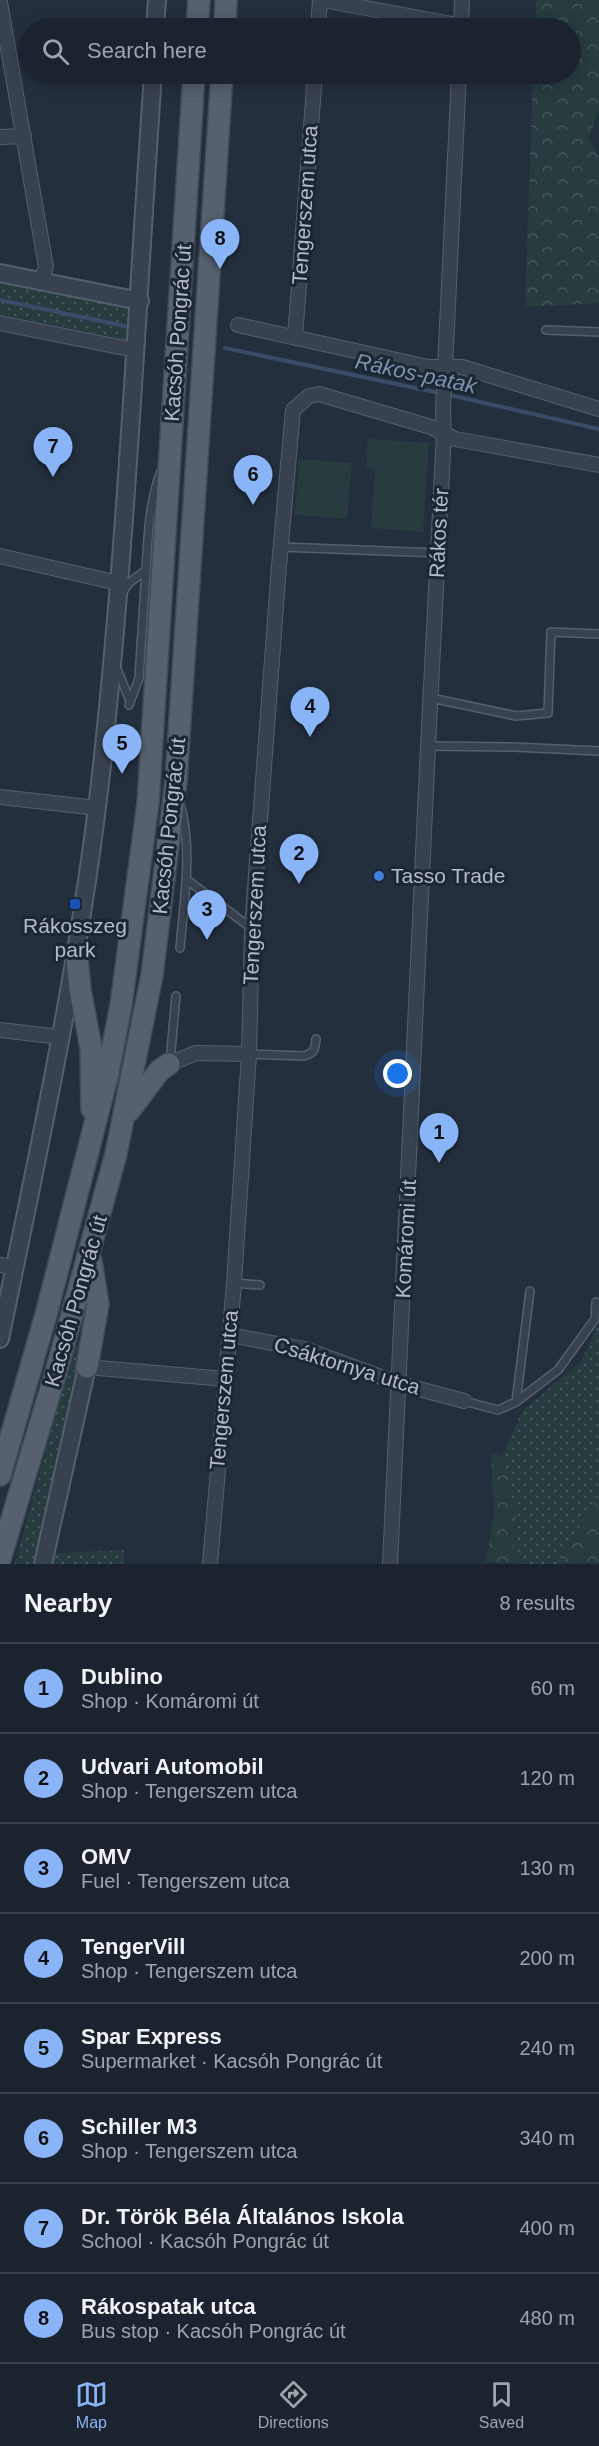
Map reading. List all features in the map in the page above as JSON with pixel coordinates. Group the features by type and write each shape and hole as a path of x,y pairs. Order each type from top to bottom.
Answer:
{"main road":[{"path":"198,18 199,0"},
{"path":"225,18 226,0"},
{"name":"Kacsóh Pongrác út","path":"0,1475 41,1332 107,1077 121,1005 142,858 148,803 194,84"},
{"name":"Kacsóh Pongrác út","path":"0,1559 90,1254 125,1116 152,975 176,780 221,84"},
{"path":"76,958 90,1047 92,1140"},
{"path":"125,1116 148,1085 169,1064"},
{"path":"87,1367 98,1304 90,1254"}],"street":[{"path":"156,18 157,0"},
{"path":"319,18 322,0 414,18"},
{"path":"462,0 464,18"},
{"path":"0,2 46,267 41,282"},
{"name":"Kacsóh Pongrác út","path":"0,1339 7,1266 61,1037 76,958 97,808 107,763 118,583 140,301 152,84"},
{"name":"Tengerszem utca","path":"295,337 314,84"},
{"name":"Rákos tér","path":"431,698 459,84"},
{"path":"0,137 24,136"},
{"path":"0,273 140,301"},
{"path":"0,322 135,350"},
{"path":"238,325 428,367 462,368 599,409"},
{"name":"Tengerszem utca","path":"210,1564 234,1283 249,1054 252,928 280,547 293,410 309,396 319,394 432,427 455,439 599,465"},
{"path":"0,556 118,583"},
{"name":"Komáromi út","path":"390,1564 431,698"},
{"path":"0,797 97,808"},
{"path":"0,1030 61,1037"},
{"path":"169,1064 196,1053 249,1054"},
{"name":"Csáktornya utca","path":"229,1335 305,1349 399,1384 464,1401"},
{"path":"87,1367 225,1379"},
{"name":"Kacsóh Pongrác út","path":"43,1564 87,1367"}],"lane":[{"path":"546,330 599,332"},
{"path":"114,645 119,678 129,702 139,678 149,520 154,489 170,446"},
{"path":"280,547 438,553"},
{"path":"117,604 129,583 146,570"},
{"path":"431,698 516,716 548,713 551,632 599,634"},
{"path":"428,746 514,747 599,752"},
{"path":"176,780 184,816 186,879 180,948"},
{"path":"186,879 252,928"},
{"path":"169,1064 175,1030 177,996"},
{"path":"249,1054 304,1056 312,1054 316,1039"},
{"path":"234,1283 260,1285"},
{"path":"516,1401 530,1291"},
{"path":"464,1401 498,1410 516,1401 558,1370 595,1319 596,1302"}],"green space":[{"path":"536,0 599,0 599,109 589,138 599,159 599,303 525,307 533,84 581,84 581,18 535,18"},
{"path":"0,280 145,310 143,343 0,314"},
{"path":"368,439 429,443 423,532 371,528 375,469 366,468"},
{"path":"299,459 352,463 347,519 295,515"},
{"path":"91,1311 40,1554 124,1550 123,1564 15,1564 70,1361"},
{"path":"599,1323 599,1496 556,1564 527,1564 512,1552 517,1522 502,1456 523,1410 581,1362"},
{"path":"491,1454 502,1456 517,1522 512,1552 527,1564 486,1562 494,1515"},
{"path":"599,1496 599,1563 556,1564"}],"waterway":[{"name":"Rákos-patak","path":"0,300 125,326"},
{"name":"Rákos-patak","path":"225,348 599,429"}],"place":[{"name":"Rákospatak utca","path":"220,269"},
{"name":"Dr. Török Béla Általános Iskola","path":"53,477"},
{"name":"Schiller M3","path":"253,505"},
{"name":"TengerVill","path":"310,737"},
{"name":"Spar Express","path":"122,774"},
{"name":"Tasso Trade","path":"379,876"},
{"name":"Udvari Automobil","path":"299,884"},
{"name":"Rákosszeg park","path":"75,904"},
{"name":"OMV","path":"207,940"},
{"name":"Dublino","path":"439,1163"}]}
